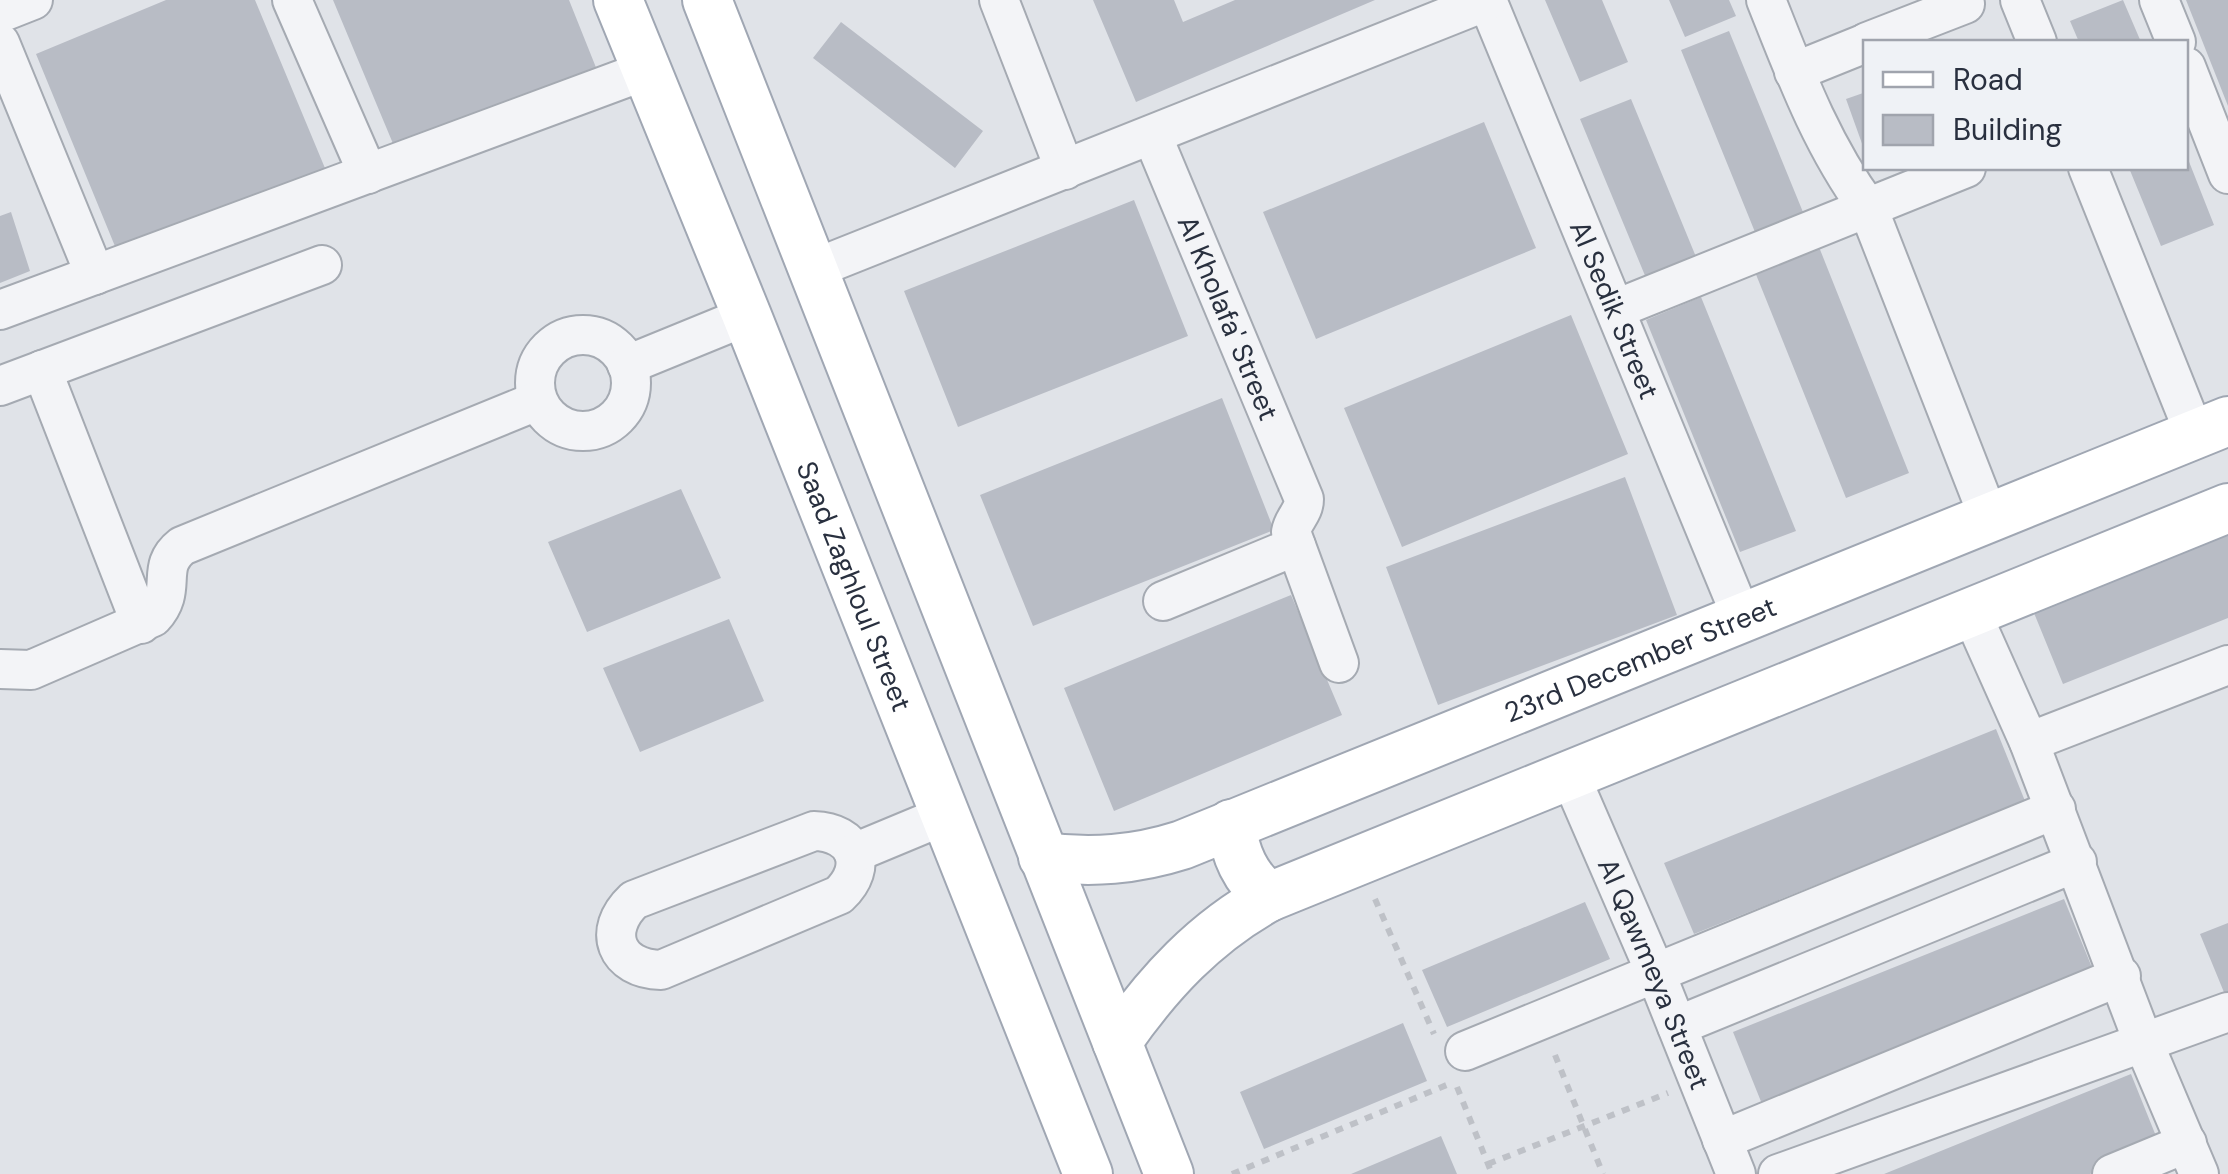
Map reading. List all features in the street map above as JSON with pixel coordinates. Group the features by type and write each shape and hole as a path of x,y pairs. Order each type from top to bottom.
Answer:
{"main road":[{"name":"Saad Zaghloul Street","path":"618,0 1088,1174"},
{"path":"707,0 1169,1174"},
{"name":"23rd December Street","path":"1044,857 1100,861 1155,854 2211,428"},
{"path":"1117,1042 1146,1001 1180,964 1213,934 1269,897 2228,508"},
{"path":"1231,824 1238,858 1258,888 1269,897"}],"street":[{"path":"0,13 33,0"},
{"path":"292,0 368,174"},
{"path":"999,0 1066,170"},
{"path":"1766,0 1838,168 1868,208 1989,518"},
{"path":"2020,0 2036,40"},
{"path":"2159,0 2175,40"},
{"path":"812,270 1487,1"},
{"name":"Al Sedik Street","path":"1487,1 1742,618"},
{"path":"1874,40 1965,4"},
{"path":"0,44 95,276"},
{"path":"1794,72 1863,44"},
{"path":"0,310 647,70"},
{"path":"2188,72 2228,174"},
{"name":"Al Kholafa' Street","path":"1152,135 1304,499 1303,510 1292,528 1296,546"},
{"path":"1616,309 1961,170"},
{"path":"2089,170 2211,428"},
{"path":"0,386 322,264"},
{"path":"628,365 747,316"},
{"path":"595,336 620,352 628,365 630,395 624,409 600,428 570,430 557,424 538,401 536,370 552,345 565,337 595,336"},
{"path":"42,370 141,624"},
{"path":"0,670 31,670 141,624 163,606 168,594 166,566 171,554 182,546 538,401"},
{"path":"1162,601 1296,546 1339,663"},
{"path":"1971,612 2029,742 2122,976 2144,1044 2193,1158 2112,1174"},
{"path":"2029,742 2228,665"},
{"name":"Al Qawmeya Street","path":"1569,773 1729,1157"},
{"path":"1452,1061 2056,809"},
{"path":"854,853 944,816"},
{"path":"814,831 830,832 845,840 854,853 856,870 839,895 661,970 643,970 628,962 618,946 616,929 622,912 634,900 814,831"},
{"path":"1677,1026 2076,862"},
{"path":"1729,1157 2122,976"},
{"path":"1778,1174 2228,1012"}],"path":[{"path":"1358,859 1452,1061 1492,1174"},
{"path":"1541,1021 1603,1174"},
{"path":"1232,1174 1452,1061"},
{"path":"1488,1164 1699,1081"}],"building":[{"path":"166,0 255,0 327,173 119,256 36,54"},
{"path":"333,0 569,0 597,70 394,146"},
{"path":"1093,0 1174,0 1183,22 1235,0 1375,0 1136,102"},
{"path":"1545,0 1602,0 1628,62 1580,82"},
{"path":"1669,0 1729,0 1736,16 1685,37"},
{"path":"2123,0 2140,40 2078,40 2070,21"},
{"path":"2186,0 2228,0 2228,106"},
{"path":"841,22 983,131 955,168 813,58"},
{"path":"1729,31 1805,217 1757,237 1681,50"},
{"path":"1863,93 1863,146 1846,99"},
{"path":"1631,99 1701,269 1651,290 1580,119"},
{"path":"1484,122 1536,248 1316,339 1263,212"},
{"path":"2188,159 2214,225 2161,246 2130,170 2188,170"},
{"path":"1134,200 1188,336 958,427 904,291"},
{"path":"11,212 30,271 0,283 0,216"},
{"path":"1819,247 1909,473 1846,498 1755,272"},
{"path":"1701,297 1796,531 1740,552 1646,320"},
{"path":"1571,315 1628,454 1402,547 1344,408"},
{"path":"1222,398 1274,530 1033,626 980,495"},
{"path":"1625,477 1677,615 1438,705 1386,567"},
{"path":"681,489 721,578 587,632 548,542"},
{"path":"2228,534 2228,618 2063,684 2034,613"},
{"path":"1291,595 1342,715 1114,811 1064,688"},
{"path":"729,619 764,701 640,752 603,668"},
{"path":"1996,729 2025,801 1694,934 1664,863"},
{"path":"2064,899 2093,970 1762,1104 1733,1032"},
{"path":"1585,902 1610,959 1447,1027 1422,970"},
{"path":"2228,923 2228,1002 2200,934"},
{"path":"1403,1023 1427,1081 1264,1149 1240,1092"},
{"path":"2131,1074 2160,1146 2090,1174 1884,1174"},
{"path":"1441,1136 1457,1174 1351,1174"}]}
